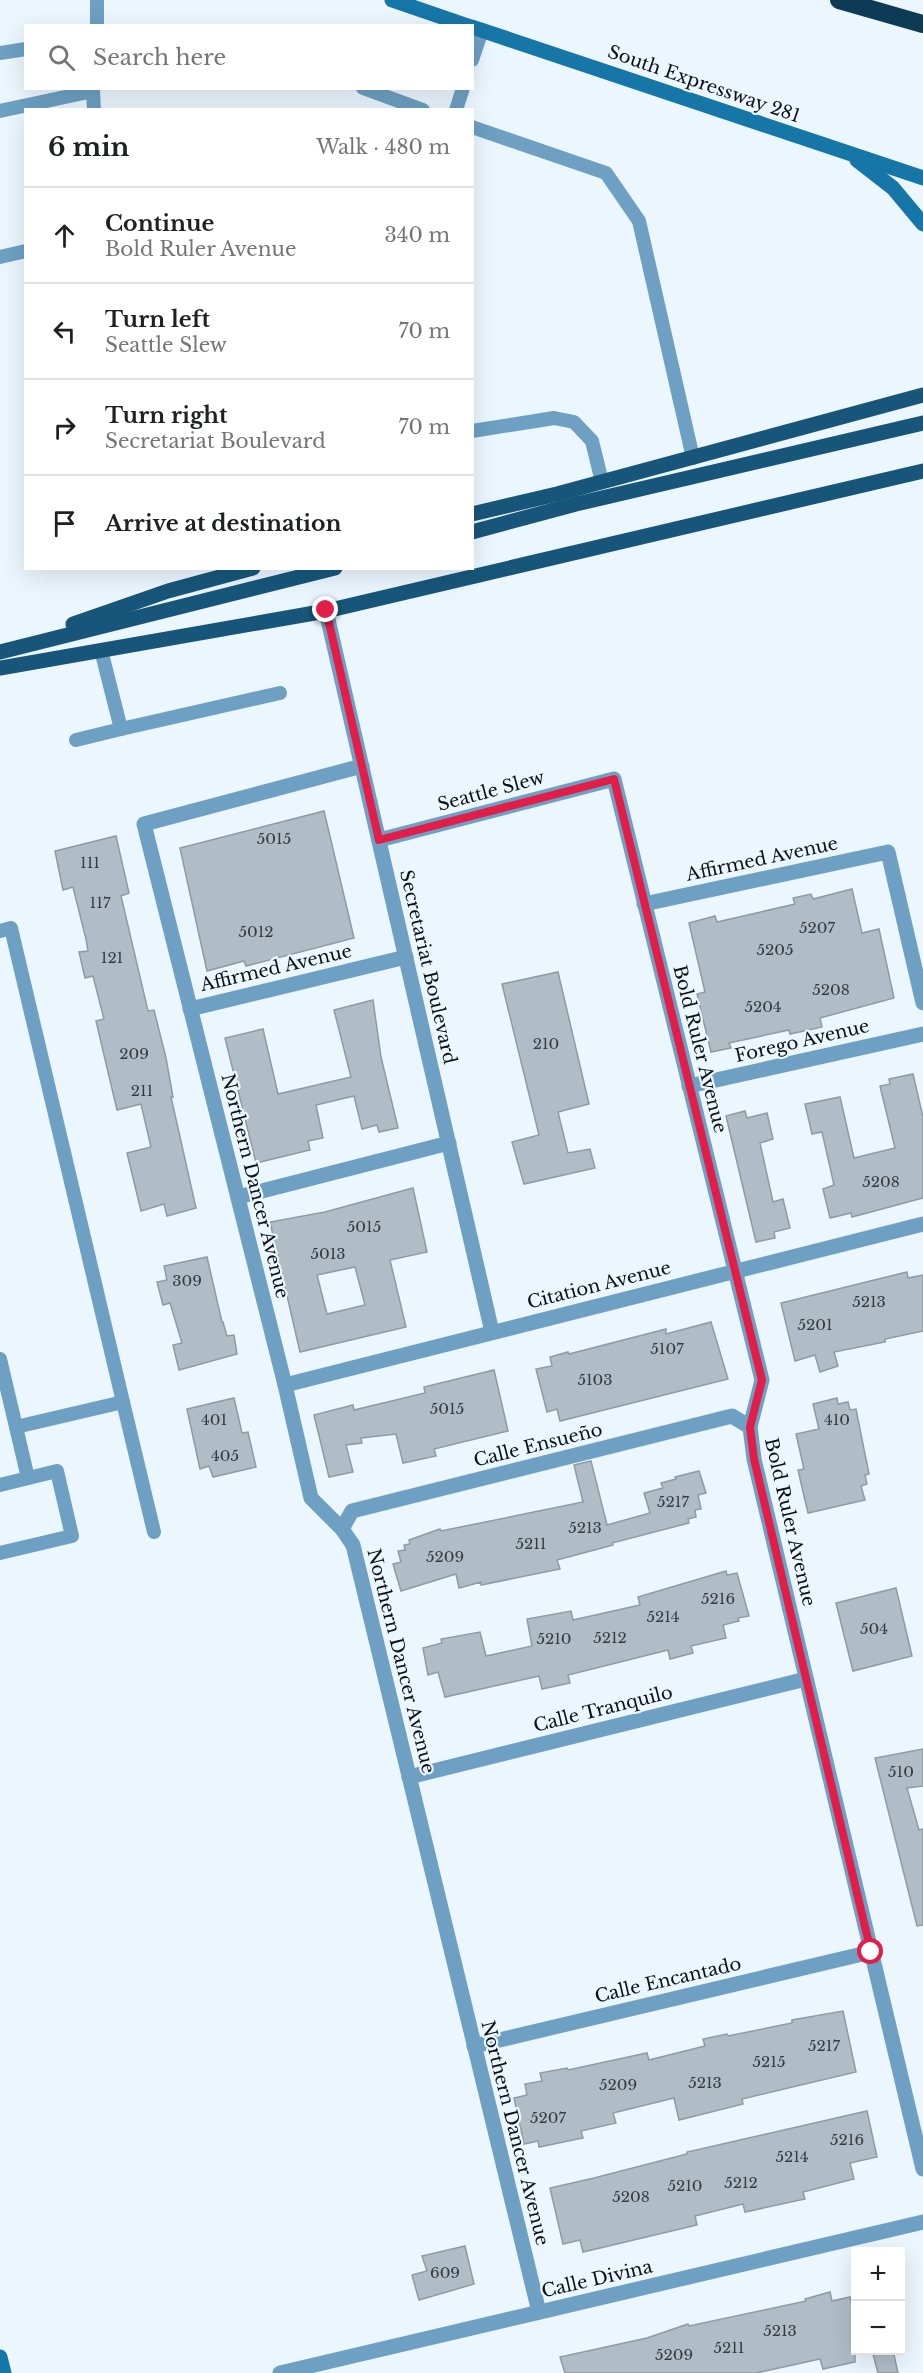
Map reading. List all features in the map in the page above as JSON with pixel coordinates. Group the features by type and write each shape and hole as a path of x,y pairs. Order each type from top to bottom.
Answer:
{"highway":[{"path":"839,0 923,24"}],"main road":[{"name":"South Expressway 281","path":"392,0 462,24"},
{"name":"South Expressway 281","path":"474,28 923,178"},
{"path":"848,153 893,188 923,224"},
{"path":"474,514 693,458 923,395"},
{"path":"474,531 576,504 923,423"},
{"path":"0,668 326,610 923,471"},
{"path":"0,651 168,591 246,570"},
{"path":"0,651 327,570"},
{"path":"0,2357 4,2373"}],"street":[{"name":"Secretariat Boulevard","path":"326,610 492,1332"},
{"name":"Northern Dancer Avenue","path":"362,766 144,824 285,1384 311,1498 342,1529 353,1545 539,2312"},
{"name":"Seattle Slew","path":"379,840 614,779"},
{"name":"Bold Ruler Avenue","path":"614,779 762,1380 750,1427 754,1459 923,2169"},
{"name":"Affirmed Avenue","path":"644,904 888,852 923,1003"},
{"name":"Affirmed Avenue","path":"190,1009 406,957"},
{"name":"Forego Avenue","path":"689,1086 923,1034"},
{"path":"238,1197 448,1143"},
{"name":"Citation Avenue","path":"285,1384 923,1224"},
{"name":"Calle Ensueño","path":"342,1529 352,1511 732,1416 750,1427"},
{"name":"Calle Tranquilo","path":"409,1777 806,1679"},
{"name":"Calle Encantado","path":"474,2046 871,1952"},
{"name":"Calle Divina","path":"280,2373 923,2222"}],"lane":[{"path":"97,0 97,24"},
{"path":"0,52 24,49"},
{"path":"368,90 418,108"},
{"path":"457,108 462,90"},
{"path":"0,111 93,91 94,108"},
{"path":"474,128 606,173 639,221 693,458"},
{"path":"0,257 24,251"},
{"path":"474,431 554,418 574,422 592,441 602,482"},
{"path":"101,650 121,729"},
{"path":"76,740 280,693"},
{"path":"0,931 11,928 154,1532"},
{"path":"0,1359 28,1478"},
{"path":"16,1427 123,1402"},
{"path":"0,1485 57,1471 72,1536 0,1553"}],"building":[{"path":"324,811 354,938 246,966 244,961 207,971 180,848"},
{"path":"116,836 129,893 121,896 148,1011 154,1010 166,1058 173,1097 171,1097 196,1208 167,1216 164,1204 141,1211 127,1153 151,1147 141,1104 117,1110 96,1021 104,1019 93,976 85,978 79,952 88,951 86,939 73,887 63,890 55,851"},
{"path":"852,889 862,933 879,929 894,998 820,1018 822,1027 790,1034 789,1030 729,1043 731,1048 711,1052 697,994 705,992 689,923 715,916 717,922 795,904 793,898 811,894 813,899"},
{"path":"558,972 589,1104 558,1112 568,1153 590,1149 595,1168 524,1184 512,1142 539,1135 502,984"},
{"path":"373,1000 381,1057 398,1128 379,1132 377,1125 362,1129 354,1096 316,1105 323,1138 308,1141 310,1150 256,1163 225,1038 263,1029 278,1094 351,1077 334,1010"},
{"path":"913,1074 923,1117 923,1198 852,1217 851,1213 830,1218 823,1189 834,1185 822,1132 812,1134 805,1104 840,1097 854,1158 895,1148 880,1086 890,1084 889,1079"},
{"path":"745,1111 747,1118 767,1113 773,1139 760,1143 773,1202 783,1199 790,1228 774,1232 775,1238 756,1242 726,1116"},
{"path":"413,1188 427,1252 390,1260 406,1327 300,1352 270,1222 325,1212","holes":["355,1267 365,1305 327,1314 317,1275"]},
{"path":"207,1257 222,1322 227,1336 234,1335 237,1354 179,1370 173,1345 182,1343 170,1303 163,1305 157,1282 167,1280 164,1266"},
{"path":"907,1272 908,1278 923,1275 923,1331 885,1339 885,1342 834,1352 838,1366 820,1372 815,1355 795,1361 781,1303"},
{"path":"711,1322 728,1379 560,1421 557,1409 547,1412 536,1369 552,1366 550,1357 666,1329 666,1334"},
{"path":"494,1370 508,1431 434,1449 436,1456 403,1463 396,1434 361,1438 362,1443 346,1445 353,1472 329,1477 314,1415 353,1405 354,1410 425,1393 424,1387"},
{"path":"234,1398 242,1433 248,1432 256,1467 213,1477 209,1466 200,1469 187,1409"},
{"path":"837,1398 838,1404 848,1402 850,1410 856,1409 869,1474 865,1475 867,1484 861,1486 865,1500 808,1513 798,1470 804,1469 796,1434 819,1429 813,1404"},
{"path":"591,1461 607,1525 650,1513 644,1493 663,1488 661,1483 676,1479 675,1477 699,1471 706,1493 698,1495 701,1509 695,1510 696,1517 688,1519 689,1523 557,1560 560,1569 481,1585 481,1582 459,1588 456,1574 401,1591 393,1564 401,1562 398,1551 405,1550 404,1545 410,1544 409,1540 440,1529 441,1531 583,1502 574,1465"},
{"path":"726,1571 727,1575 737,1573 749,1616 723,1625 726,1638 691,1646 693,1653 670,1659 668,1650 568,1675 570,1683 542,1689 539,1676 445,1697 438,1672 428,1675 423,1648 442,1643 441,1639 480,1632 486,1656 532,1646 527,1619 571,1611 573,1620 640,1605 638,1597"},
{"path":"896,1588 912,1656 853,1671 836,1603"},
{"path":"923,1749 923,1786 907,1788 919,1830 923,1829 923,1925 917,1926 875,1758"},
{"path":"843,2011 856,2072 742,2099 743,2104 679,2120 674,2098 613,2113 616,2123 581,2131 583,2138 539,2147 538,2141 524,2144 514,2098 527,2095 525,2084 542,2081 540,2073 567,2068 568,2070 647,2053 649,2060 705,2046 703,2039 727,2034 728,2036 792,2023 792,2020"},
{"path":"867,2111 877,2157 850,2163 854,2179 803,2192 805,2199 745,2212 743,2204 695,2216 697,2225 583,2252 580,2240 563,2244 550,2188 687,2154 687,2152"},
{"path":"465,2246 474,2284 419,2300 412,2275 427,2271 422,2256"},
{"path":"830,2292 832,2301 850,2297 851,2355 855,2355 855,2362 823,2369 820,2359 756,2373 565,2373 560,2357 647,2338 688,2324 689,2326 806,2301 805,2299"},
{"path":"873,2355 894,2355 898,2373 878,2373"}],"route":[{"path":"326,610 379,840 614,779 762,1380 750,1427 754,1459 871,1952"}]}
